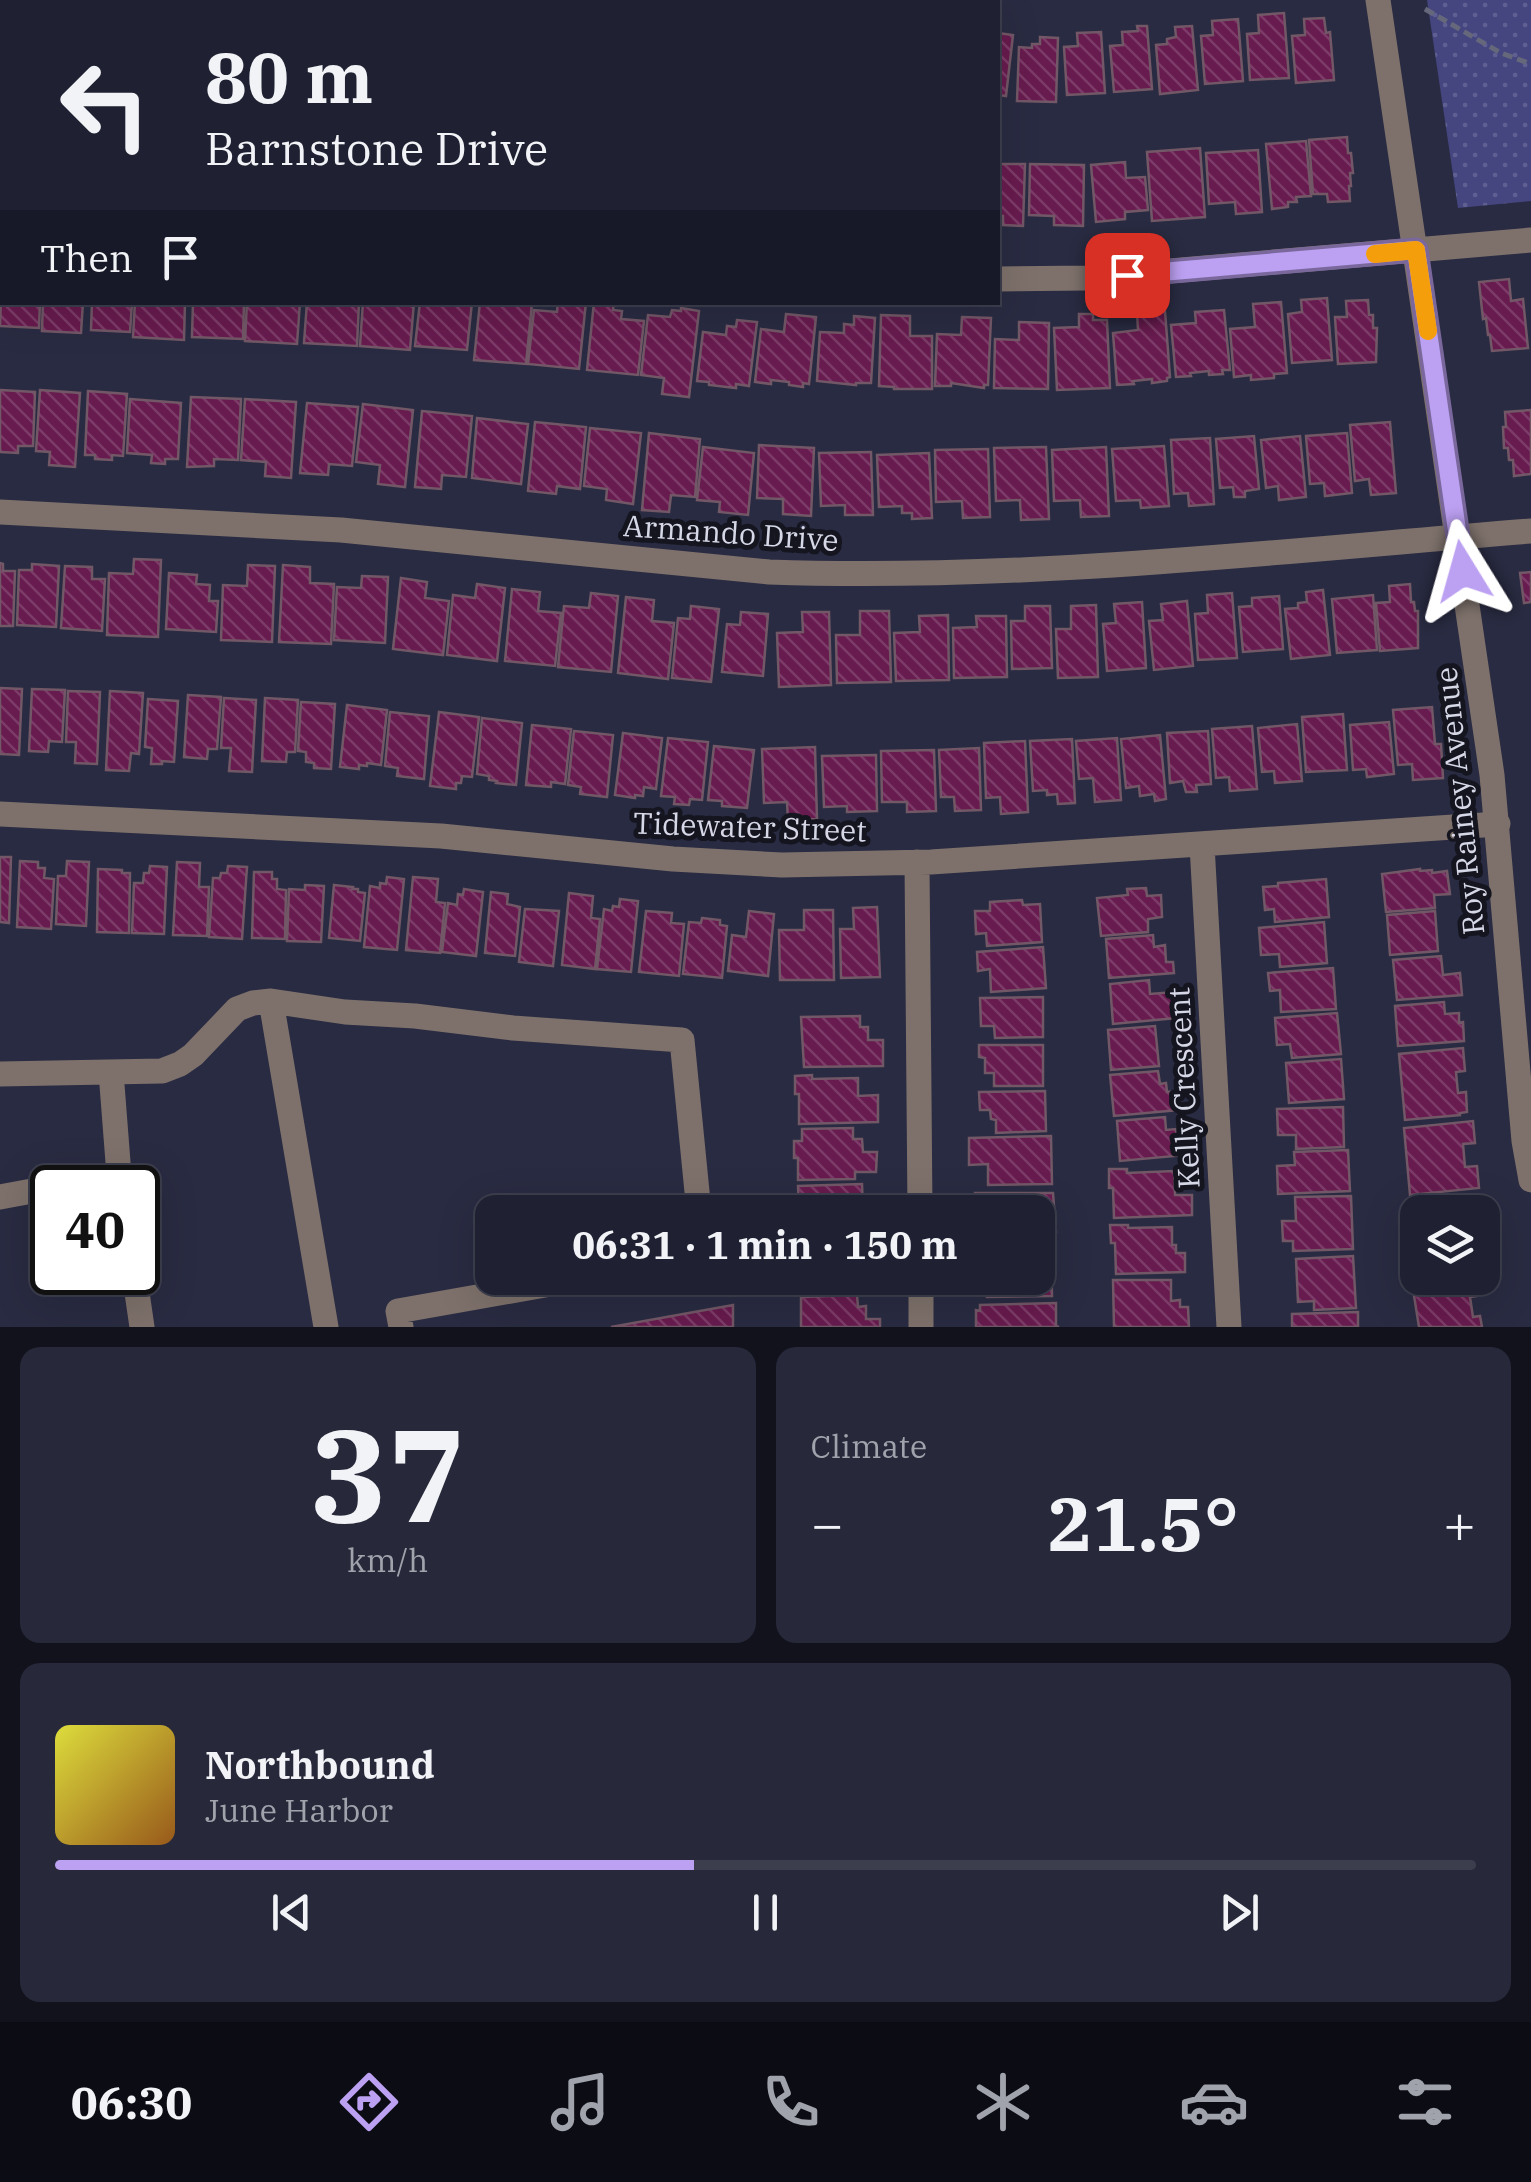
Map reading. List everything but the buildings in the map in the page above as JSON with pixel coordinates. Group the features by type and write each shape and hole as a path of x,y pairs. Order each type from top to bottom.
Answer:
{"street":[{"name":"Roy Rainey Avenue","path":"1378,0 1498,824 1524,1141 1531,1180"},
{"path":"1000,279 1088,278 1531,240"},
{"name":"Armando Drive","path":"0,512 341,530 823,574 1113,566 1531,531"},
{"name":"Tidewater Street","path":"0,814 440,836 782,865 917,862 1202,846 1498,824"},
{"name":"Kelly Crescent","path":"1202,846 1230,1327"},
{"path":"917,862 920,1195"},
{"path":"272,1002 326,1327"},
{"path":"0,1074 162,1071 193,1055 238,1009 272,1002 513,1028 682,1040 697,1195"},
{"path":"111,1072 118,1165"},
{"path":"0,1198 30,1194"},
{"path":"137,1295 142,1327"},
{"path":"401,1327 398,1310 485,1295"},
{"path":"921,1295 921,1327"}],"path":[{"path":"1425,9 1501,52 1531,64"}],"shaded area":[{"path":"1427,0 1531,0 1531,201 1458,208"}],"slow traffic":[{"path":"1375,254 1416,250 1428,331"}],"route":[{"path":"1127,275 1416,250 1463,571"}]}
